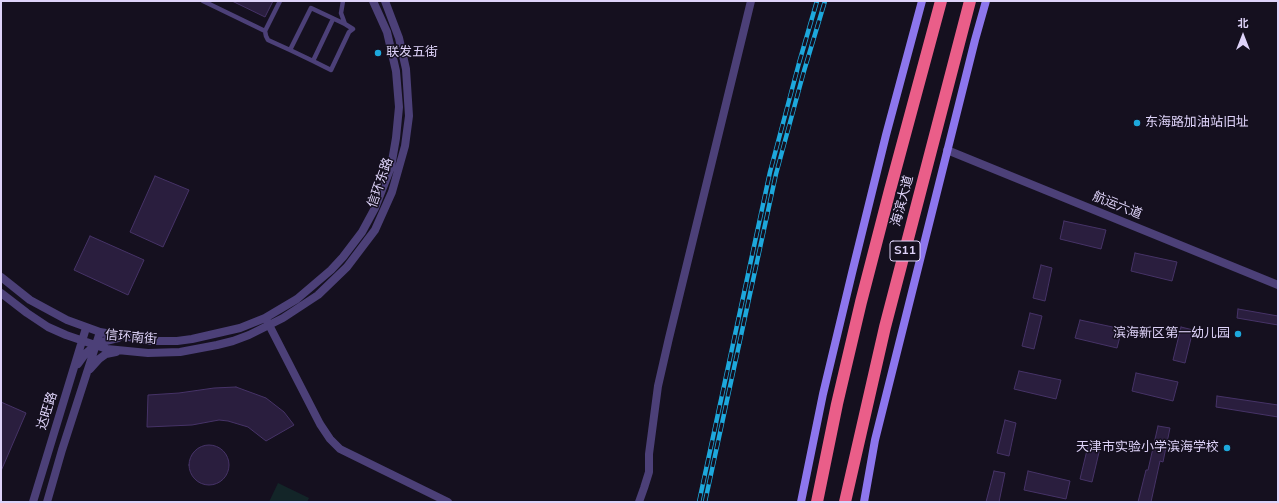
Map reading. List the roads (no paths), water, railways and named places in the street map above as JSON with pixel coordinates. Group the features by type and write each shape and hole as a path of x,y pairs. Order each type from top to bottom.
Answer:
{"highway":[{"name":"海滨大道","path":"817,502 837,404 861,302 941,1"},
{"name":"海滨大道","path":"845,502 885,327 970,1"}],"main road":[{"path":"801,502 823,394 843,311 886,135 922,1"},
{"path":"864,502 875,440 947,150 986,1"}],"street":[{"name":"信环东路","path":"267,322 310,289 343,257 370,219 391,167 399,107 398,89 396,71 387,32 373,1"},
{"name":"信环东路","path":"267,322 293,312 318,295 347,267 375,230 392,192 405,146 408,101 406,69 403,53 385,1"},
{"path":"639,502 649,472 649,454 658,386 668,338 751,1"},
{"name":"航运六道","path":"947,150 1278,285"},
{"name":"信环南街","path":"1,277 30,300 67,320 86,328 129,338 177,341 267,322"},
{"name":"信环南街","path":"1,293 27,314 48,327 82,341 126,351 148,353 180,352 201,349 233,341 267,322"},
{"path":"267,322 320,424 330,439 340,449 448,502"},
{"name":"达旺路","path":"33,502 86,328"},
{"name":"达旺路","path":"47,502 100,332"},
{"path":"72,375 81,358 96,345 113,339 129,338"},
{"path":"86,376 97,362 106,354 126,351"}],"lane":[{"path":"203,1 266,31"},
{"path":"280,1 266,31 268,40 331,70 349,32 353,29 311,8 290,50"},
{"path":"343,1 341,13 345,24"},
{"path":"313,61 333,19"}],"railway":[{"path":"699,502 770,172 817,1"},
{"path":"705,502 776,174 825,1"}],"place":[{"name":"联发五街","path":"378,53"},
{"name":"东海路加油站旧址","path":"1137,123"},
{"name":"滨海新区第一幼儿园","path":"1238,334"},
{"name":"天津市实验小学滨海学校","path":"1227,448"}]}
